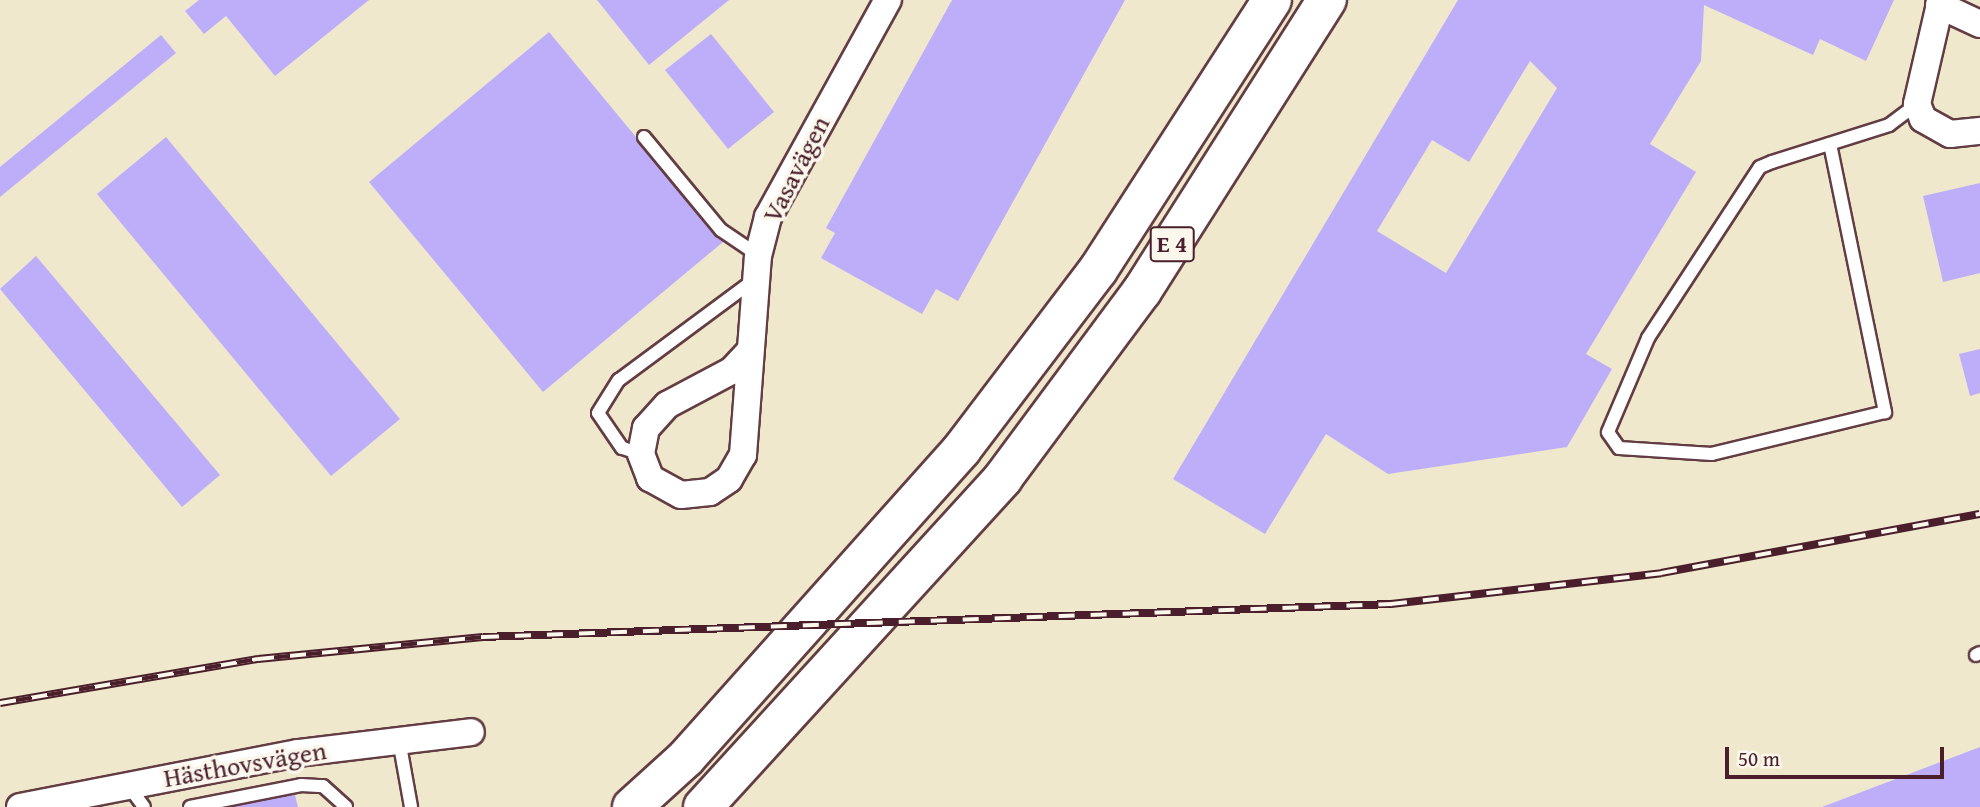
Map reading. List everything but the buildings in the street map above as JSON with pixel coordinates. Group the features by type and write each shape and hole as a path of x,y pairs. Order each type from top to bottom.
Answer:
{"highway":[{"name":"E 4","path":"632,807 686,758 962,449 1098,270 1272,0"},
{"name":"E 4","path":"703,807 1003,478 1142,291 1327,0"}],"street":[{"name":"Vasavägen","path":"641,454 650,478 681,495 709,492 729,479 743,455 757,267 781,188 888,0"},
{"path":"1980,24 1940,3 1917,104 1923,119 1950,134 1980,131"},
{"path":"641,454 646,428 667,405 731,371 749,352"},
{"name":"Hästhovsvägen","path":"20,807 65,802 128,785 399,740 471,732"}],"lane":[{"path":"1830,144 1885,412 1712,454 1619,447 1608,432 1648,338 1745,186 1760,167 1830,144 1889,125 1917,104"},
{"path":"641,454 614,440 598,412 619,380 757,267 722,230 644,137"},
{"path":"399,740 411,807"},
{"path":"128,785 144,807"},
{"path":"191,807 301,785 323,786 346,807"}],"railway":[{"path":"0,703 258,659 483,637 1391,604 1661,573 1980,514"}]}
